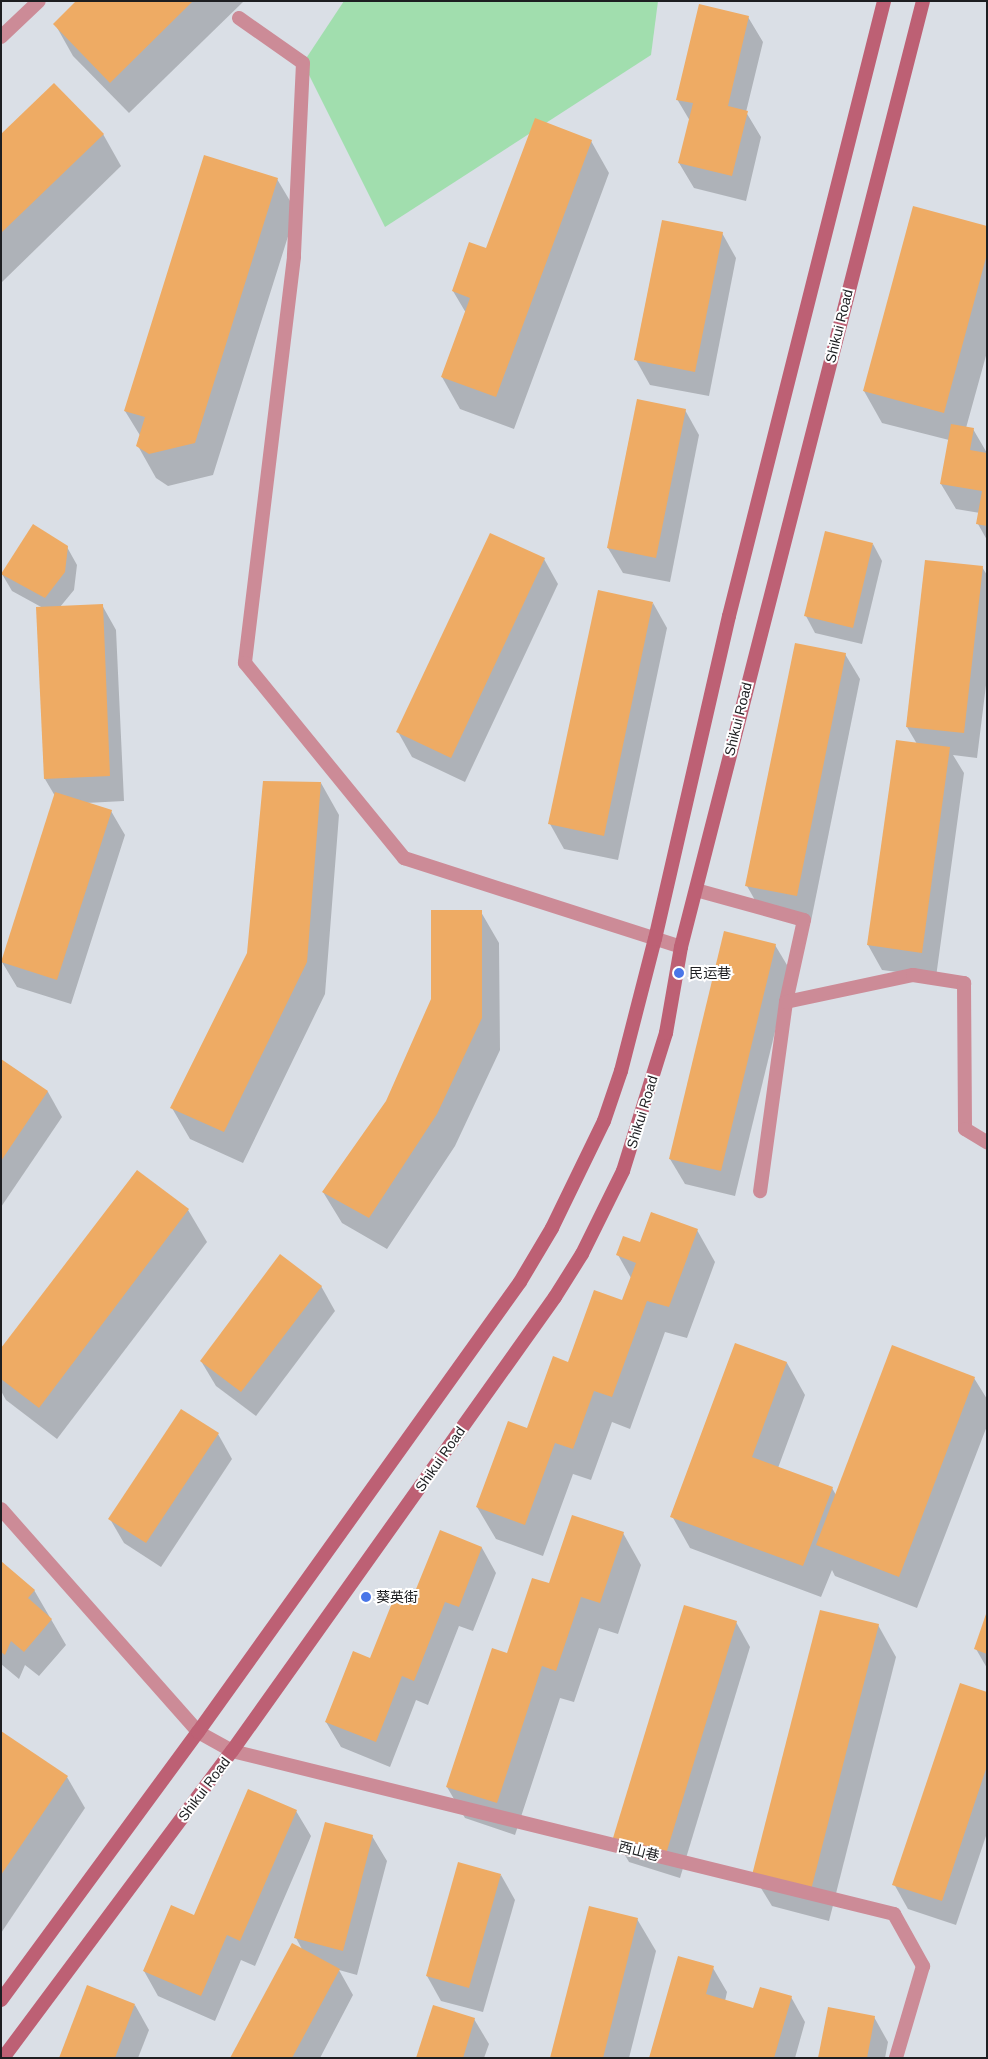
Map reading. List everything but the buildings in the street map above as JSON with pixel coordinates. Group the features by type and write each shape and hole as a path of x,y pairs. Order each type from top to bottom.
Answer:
{"main road":[{"path":"1,2000 198,1732 520,1282 552,1228 604,1121 621,1071 655,939 729,616 884,1"},
{"name":"Shikui Road","path":"3,2058 232,1751 555,1297 582,1254 624,1171 666,1033 681,947 923,1"}],"street":[{"path":"1,37 39,1"},
{"path":"239,18 303,63 294,257 246,663 404,858 681,947"},
{"path":"696,890 804,920 786,1002 760,1190"},
{"path":"786,1002 913,974 964,983 965,1129 987,1142"},
{"name":"西山巷","path":"1,1509 198,1732 232,1751 894,1914 923,1966 896,2058"}],"green space":[{"path":"344,1 658,1 651,55 385,227 303,63"}],"place":[{"name":"民运巷","path":"679,973"},
{"name":"葵英街","path":"366,1597"}]}
